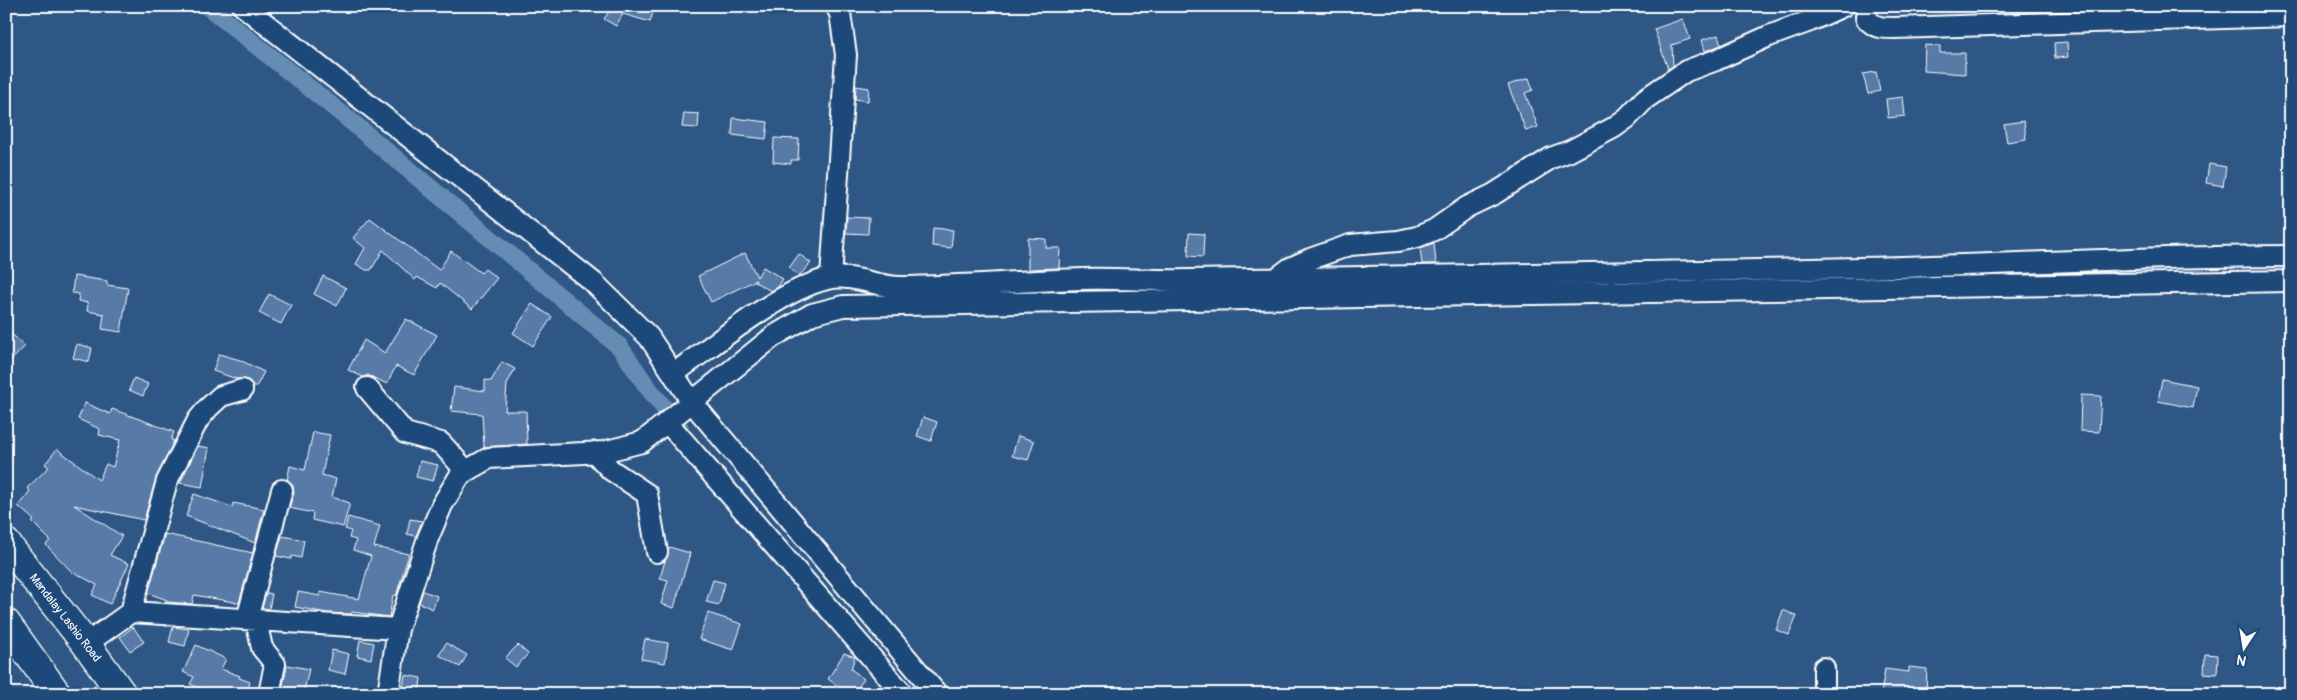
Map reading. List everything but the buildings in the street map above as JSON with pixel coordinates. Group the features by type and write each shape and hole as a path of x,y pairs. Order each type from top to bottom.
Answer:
{"highway":[{"name":"Mandalay Lashio Road","path":"6,543 86,644 122,694"},
{"path":"6,623 57,694"}],"street":[{"path":"243,6 263,13 593,282 649,337 673,374 680,411 903,694"},
{"path":"831,278 846,55 840,13 836,6"},
{"path":"1277,278 1290,268 1350,245 1398,241 1418,237 1434,230 1467,207 1494,194 1551,158 1577,148 1613,128 1627,118 1645,99 1686,70 1716,60 1843,6"},
{"path":"1867,6 1866,18 1870,23 1875,26 1888,28 2291,16"},
{"path":"673,374 771,306 805,286 839,276 896,287 1089,279 1182,280 1864,268 2117,259 2291,256"},
{"path":"388,694 398,629 428,538 442,505 459,477 466,470 489,458 594,452 642,442 774,336 812,314 843,306 2291,281"},
{"path":"367,388 405,433 441,443 466,470"},
{"path":"131,612 168,481 198,420 221,396 242,390"},
{"path":"680,411 937,694"},
{"path":"594,452 611,470 647,494 658,552"},
{"path":"269,694 275,664 262,648 252,619 282,490"},
{"path":"86,644 131,612 398,629"},
{"path":"1824,668 1824,694"}],"waterway":[{"path":"207,6 347,118 620,347 646,385 680,428"}]}
